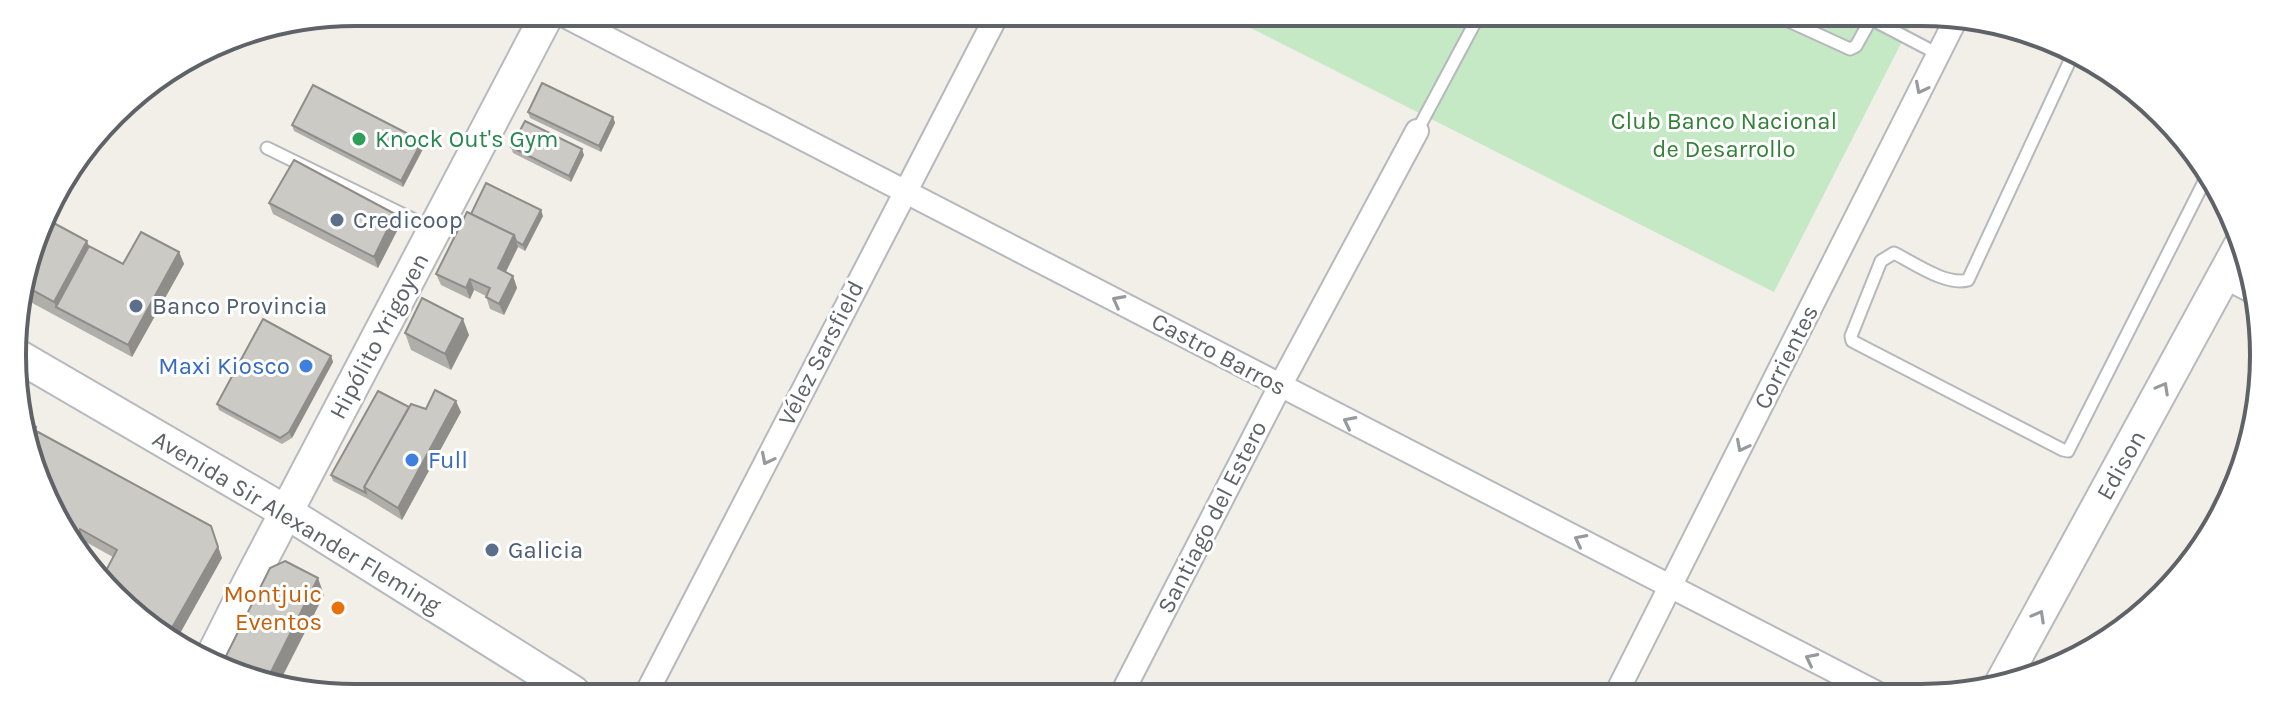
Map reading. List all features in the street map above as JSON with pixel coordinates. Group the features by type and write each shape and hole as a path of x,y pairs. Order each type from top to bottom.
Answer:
{"street":[{"name":"Hipólito Yrigoyen","path":"214,652 541,26"},
{"name":"Castro Barros","path":"584,26 1860,684"},
{"name":"Vélez Sarsfield","path":"651,684 991,26"},
{"name":"Corrientes","path":"1621,684 1951,28"},
{"name":"Santiago del Estero","path":"1127,684 1280,386 1417,131"},
{"name":"Edison","path":"2007,673 2235,256"},
{"path":"2224,277 2243,287"},
{"name":"Avenida Sir Alexander Fleming","path":"26,361 286,512 560,684"}],"lane":[{"path":"1417,131 1473,26"},
{"path":"1800,26 1850,49 1856,46 1867,26"},
{"path":"1884,26 1938,54"},
{"path":"2069,61 1968,280 1948,281 1894,253 1881,261 1851,336 1852,341 2068,451 2202,185"},
{"path":"267,148 435,230"}],"green space":[{"name":"Club Banco Nacional de Desarrollo","path":"1247,26 1910,26 1774,292"}],"building":[{"path":"542,83 613,117 599,146 528,112"},
{"name":"Knock Out's Gym","path":"313,85 422,141 401,181 292,125"},
{"path":"525,121 582,149 569,176 511,147"},
{"name":"Credicoop","path":"294,160 395,214 374,257 269,203"},
{"path":"486,183 541,210 523,245 516,241 514,235 471,214"},
{"path":"467,212 514,235 498,268 513,276 499,304 486,297 490,288 470,279 466,288 436,274"},
{"path":"54,223 87,241 54,302 32,290"},
{"path":"141,232 179,252 128,345 56,307 89,246 123,264"},
{"path":"422,298 463,319 445,354 405,333"},
{"path":"263,319 331,356 289,432 280,438 217,404"},
{"name":"Full","path":"435,390 456,401 398,508 364,487 411,404 426,409"},
{"path":"378,391 409,407 364,487 366,493 331,475"},
{"path":"38,432 211,526 218,547 171,629 122,588 106,570 117,550 80,529 78,533 51,481 36,436"},
{"path":"285,561 318,578 270,673 225,657 270,568"}],"place":[{"name":"Knock Out's Gym","path":"359,139"},
{"name":"Credicoop","path":"337,220"},
{"name":"Banco Provincia","path":"136,306"},
{"name":"Maxi Kiosco","path":"306,366"},
{"name":"Full","path":"412,460"},
{"name":"Galicia","path":"492,550"},
{"name":"Montjuic Eventos","path":"338,608"}]}
